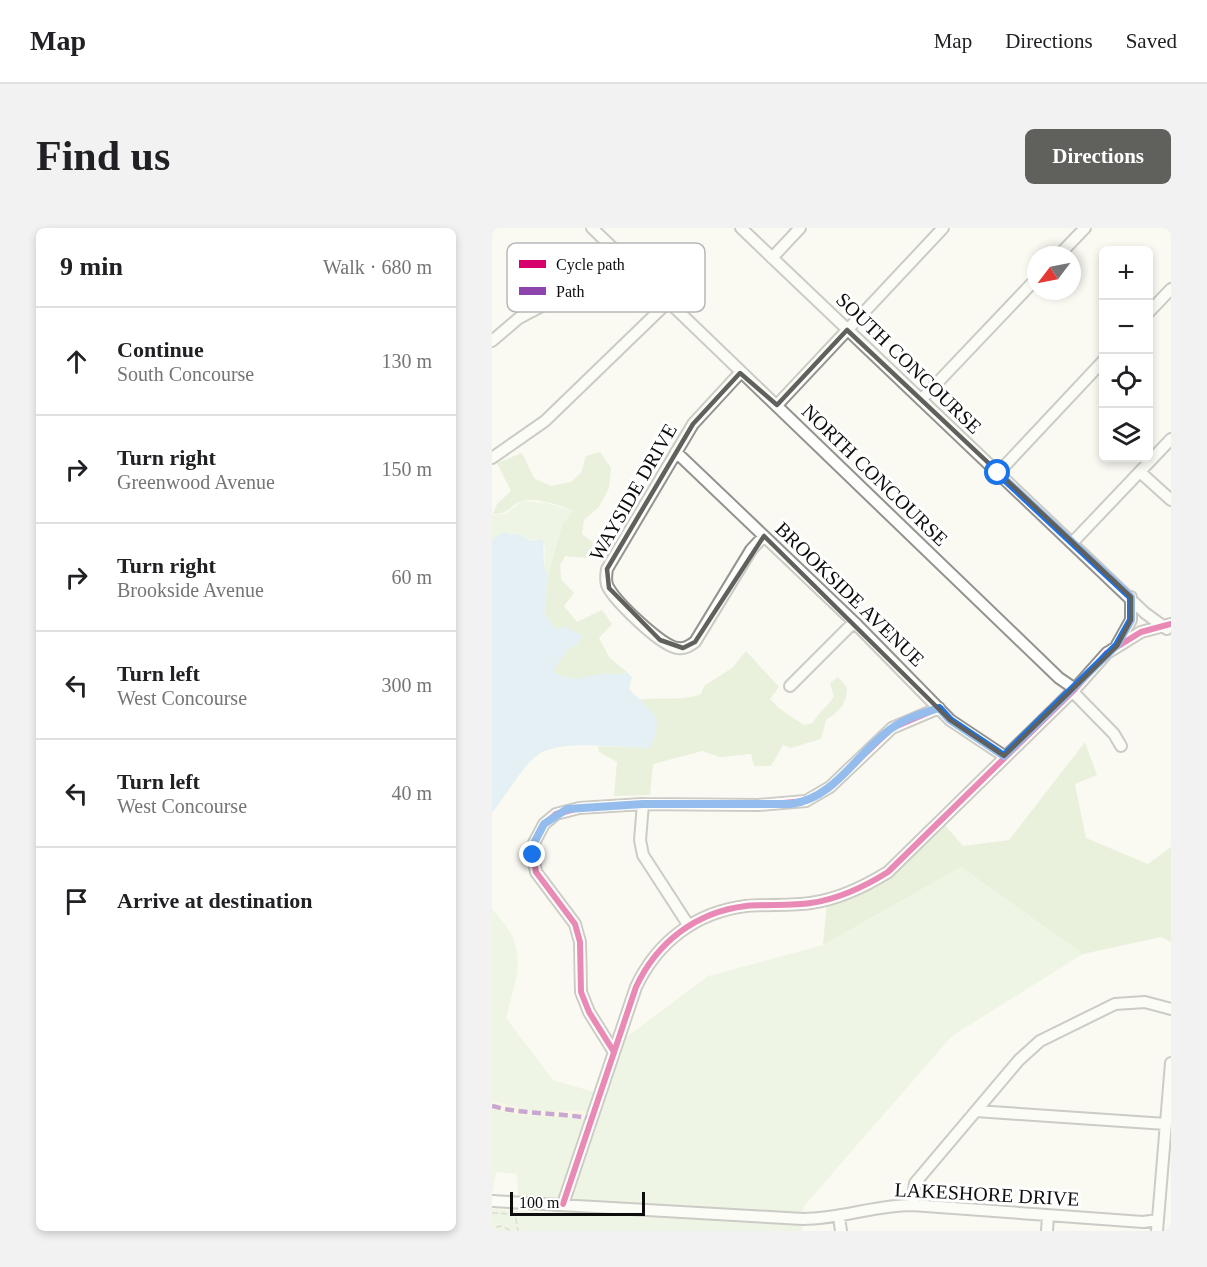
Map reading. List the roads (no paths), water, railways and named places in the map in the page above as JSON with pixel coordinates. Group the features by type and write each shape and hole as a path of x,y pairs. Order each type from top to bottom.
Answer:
{"street":[{"name":"NORTH CONCOURSE","path":"592,228 607,243"},
{"name":"SOUTH CONCOURSE","path":"741,228 1072,543 1168,627"},
{"path":"772,258 800,228"},
{"path":"777,405 943,228"},
{"path":"1068,246 1085,228"},
{"path":"921,400 1027,288"},
{"path":"1153,308 1171,289"},
{"path":"492,341 519,318 530,312"},
{"path":"492,458 545,421 659,312"},
{"name":"NORTH CONCOURSE","path":"677,312 1073,690 1114,734 1121,746"},
{"path":"998,473 1099,365"},
{"name":"WAYSIDE DRIVE","path":"740,373 698,417 676,452 607,569 609,588 625,606 669,646 688,646 698,637 751,550 764,536"},
{"path":"1072,543 1171,439"},
{"name":"BROOKSIDE AVENUE","path":"676,452 854,622 950,720 1004,756"},
{"path":"1140,472 1171,500"},
{"path":"563,1204 636,987 647,965 666,943 708,915 728,909 812,903 842,896 868,884 904,859 1117,645 1131,620 1131,597"},
{"path":"790,686 854,622"},
{"path":"1117,645 1142,632 1168,627"},
{"path":"614,1052 589,1012 581,992 580,942 575,924 539,878 533,855 538,833 556,814 579,808 643,804 759,805 806,801 830,787 891,728 909,718 939,708"},
{"path":"643,804 640,840 643,855 689,926"},
{"path":"912,1205 915,1183 1019,1060 1049,1035 1115,1004 1145,1002 1171,1009"},
{"path":"1157,1226 1171,1063"},
{"path":"976,1111 1166,1124"},
{"name":"LAKESHORE DRIVE","path":"492,1201 803,1219 839,1217 885,1206 912,1205 1143,1222 1157,1226"},
{"path":"1047,1231 1048,1216"},
{"path":"839,1217 841,1231"}],"water":[{"path":"503,532 512,535 520,534 531,541 543,539 544,567 548,576 544,613 557,630 565,626 582,635 579,643 567,650 553,672 567,678 578,678 627,672 632,677 629,689 649,708 656,720 657,728 650,748 590,745 558,747 545,751 535,757 524,769 492,813 492,539"}]}
